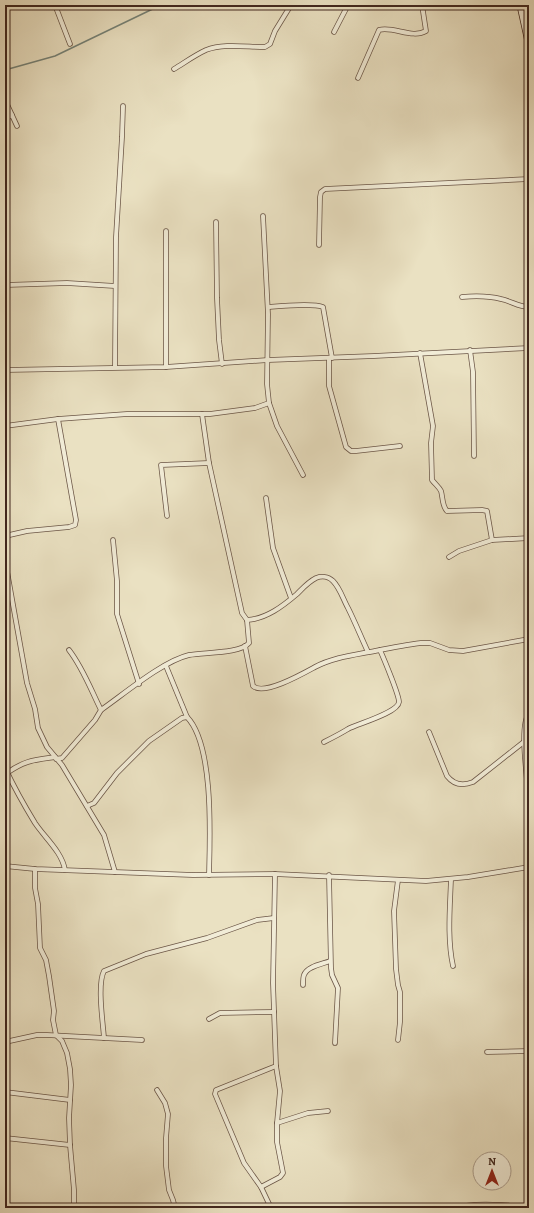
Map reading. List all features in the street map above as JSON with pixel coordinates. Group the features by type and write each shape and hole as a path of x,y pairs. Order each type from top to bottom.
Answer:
{"main road":[{"path":"520,5 529,46"},
{"path":"526,5 529,17"}],"street":[{"path":"55,5 70,44"},
{"path":"174,69 212,48 225,46 268,46 275,31 291,5"},
{"path":"334,32 348,5"},
{"path":"358,78 379,30 417,34 426,32 422,5"},
{"path":"5,100 17,126"},
{"path":"115,368 116,237 123,106"},
{"path":"5,119 12,115"},
{"path":"319,245 320,196 321,192 325,189 529,179"},
{"path":"5,207 6,370 166,367 268,360 529,348"},
{"path":"264,216 268,307 267,384 269,403 277,426 303,475"},
{"path":"216,222 217,298 222,364"},
{"path":"166,231 166,367"},
{"path":"6,284 67,283 115,286"},
{"path":"462,297 473,296 501,299 519,306 529,307"},
{"path":"268,307 323,307 331,358 329,386 346,447 351,451 356,451 400,446"},
{"path":"470,350 473,372 474,456"},
{"path":"420,353 433,426 430,443 432,480 441,493 444,507 447,511 487,511 492,540"},
{"path":"5,426 58,419 127,414 202,414 256,408 269,403"},
{"path":"7,773 18,765 27,762 62,758 95,720 101,710 175,660 188,655 223,652 245,646 249,643 247,620 242,613 209,463 202,414"},
{"path":"5,536 27,531 69,527 75,525 76,520 58,419"},
{"path":"167,516 161,465 209,463"},
{"path":"266,498 274,548 291,598"},
{"path":"449,557 459,551 492,540 529,538"},
{"path":"113,540 117,581 117,614 139,684"},
{"path":"5,560 27,683 35,709 38,728 47,747 62,765 107,841 115,872"},
{"path":"247,620 256,620 264,617 291,598 314,579 321,577 329,578 333,581 340,592 368,652"},
{"path":"245,646 253,686 257,689 283,683 336,659 410,644 430,643 446,650 463,651 529,639"},
{"path":"69,650 84,672 101,710"},
{"path":"324,742 365,721 385,714 398,706 399,701 397,692 380,650"},
{"path":"166,666 187,717 200,742 206,767 210,840 209,874"},
{"path":"137,675 144,680"},
{"path":"529,714 525,722 525,769 529,805"},
{"path":"87,806 94,803 117,773 149,741 182,718 187,717"},
{"path":"429,732 447,776 450,780 459,784 468,784 473,782 525,741"},
{"path":"5,768 28,811 54,847 64,865 65,870"},
{"path":"527,815 529,809"},
{"path":"5,866 35,869 115,872 329,875 426,881 451,879 529,866"},
{"path":"35,869 35,888 38,904 38,934 40,948 46,960 49,976 56,1035 62,1041 68,1057 71,1085 70,1145 74,1208"},
{"path":"261,1187 283,1174 277,1142 280,1091 276,1066 274,1012 275,874"},
{"path":"329,875 330,961 332,974 338,988 335,1043"},
{"path":"451,879 450,930 453,966"},
{"path":"398,880 394,911 396,969 400,992 400,1022 398,1040"},
{"path":"104,1038 101,1001 102,974 104,971 146,954 207,938 257,920 274,918"},
{"path":"303,985 304,975 307,971 330,961"},
{"path":"208,1019 220,1013 274,1012"},
{"path":"5,1042 37,1036 56,1035 142,1040"},
{"path":"486,1052 529,1051"},
{"path":"271,1208 261,1187 244,1163 215,1094 216,1090 276,1066"},
{"path":"157,1090 165,1103 168,1114 166,1166 169,1190 175,1208"},
{"path":"5,1092 70,1100"},
{"path":"277,1123 308,1113 328,1111"},
{"path":"5,1138 70,1145"},
{"path":"457,1208 462,1206 479,1205 519,1206 529,1208"}],"waterway":[{"path":"5,70 55,56 161,5"}]}
